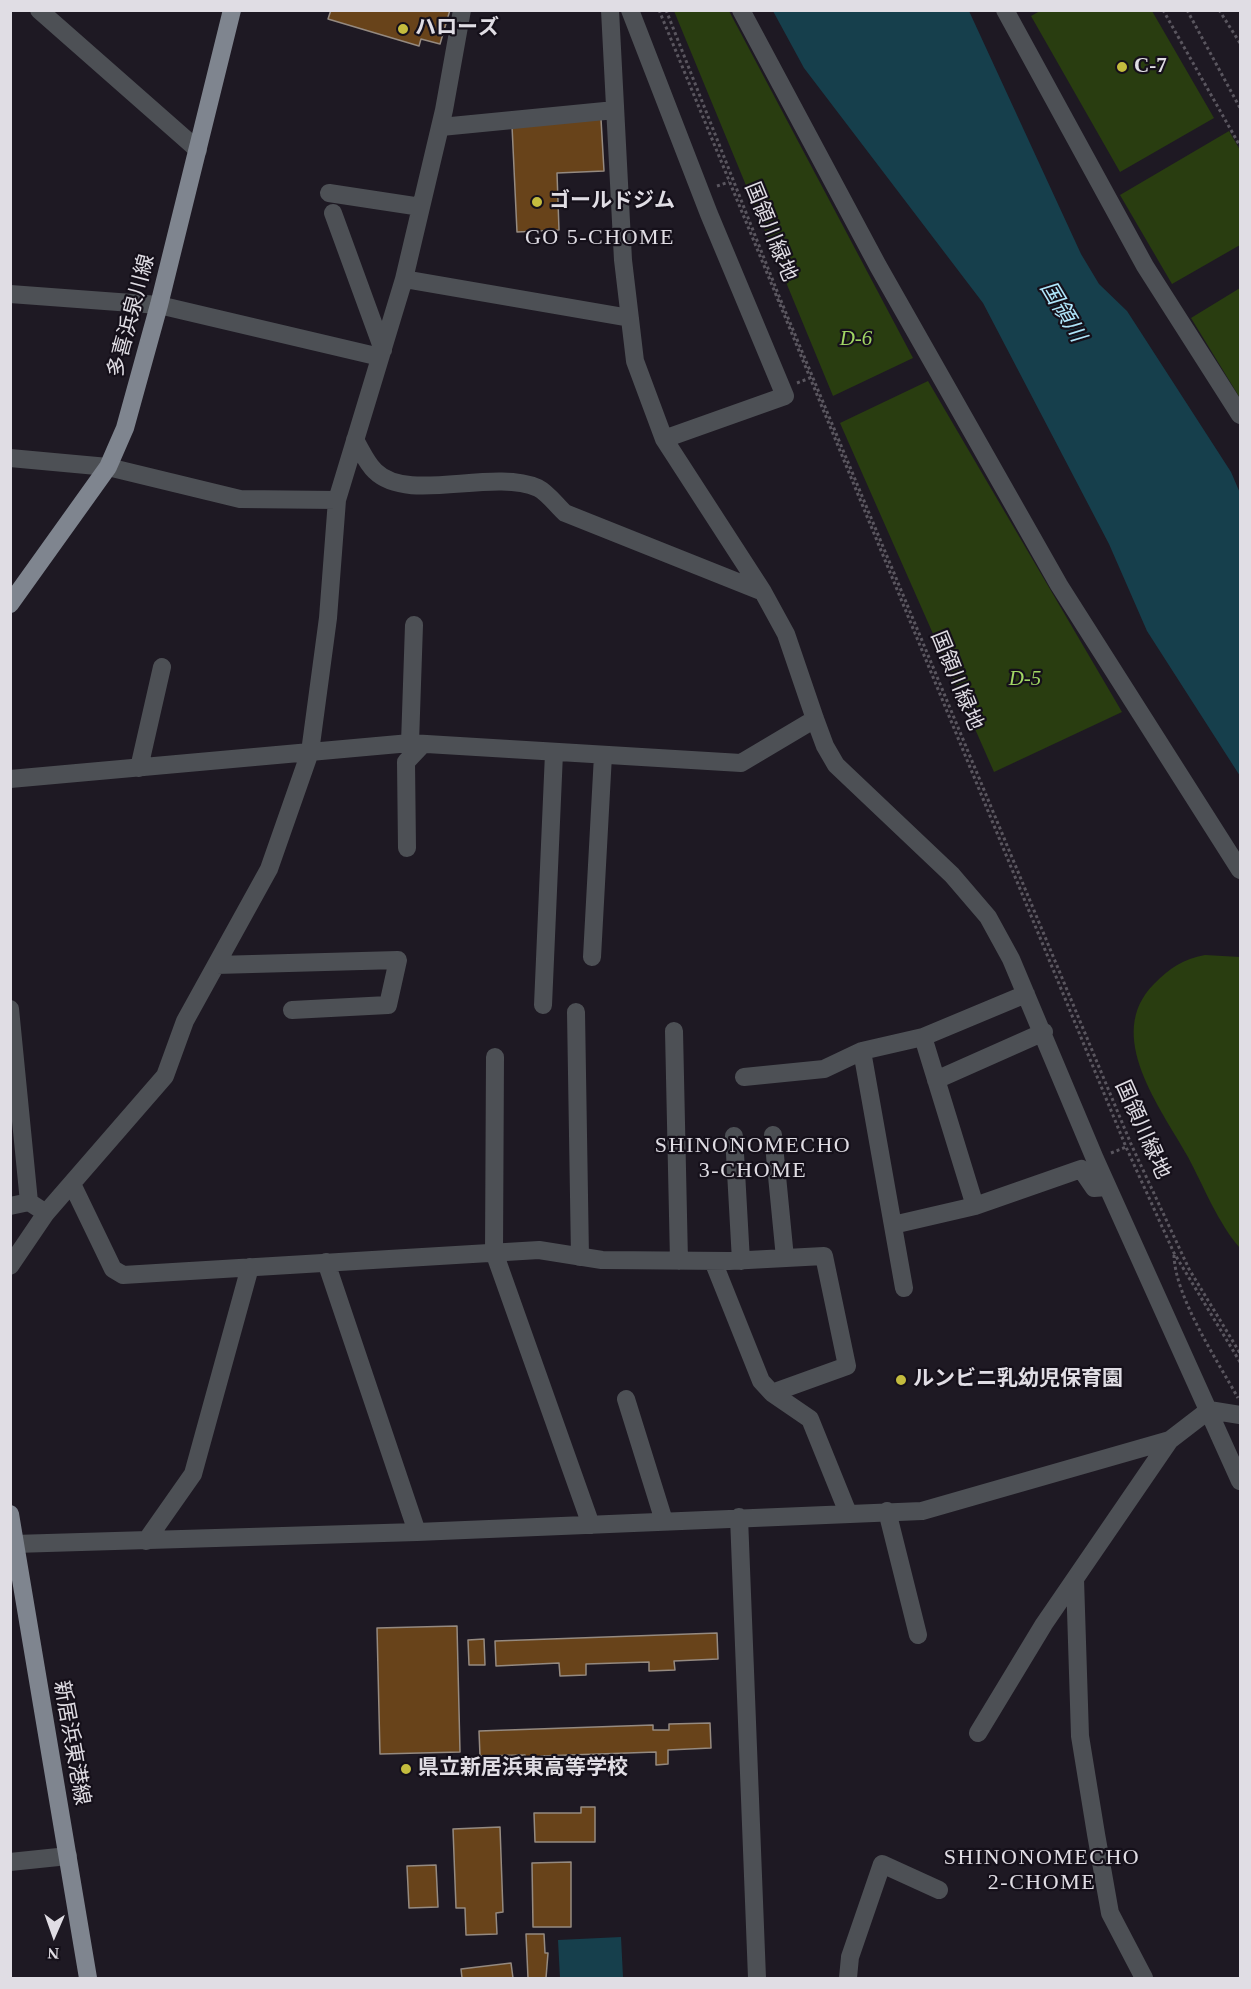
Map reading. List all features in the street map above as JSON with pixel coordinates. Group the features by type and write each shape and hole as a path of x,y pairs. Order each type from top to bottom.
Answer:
{"main road":[{"name":"多喜浜泉川線","path":"10,604 108,467 125,428 159,304 232,10"},
{"name":"新居浜東港線","path":"10,1514 88,1978"}],"street":[{"path":"39,10 198,150"},
{"path":"10,1266 46,1213 165,1076 185,1021 268,869 310,752 328,618 337,500 404,279 441,127 462,10"},
{"path":"610,10 623,260 635,361 664,439 763,592 786,634 825,746 836,765 952,874 988,917 1011,959 1044,1032 1107,1187 1240,1481"},
{"path":"630,10 709,214 784,396 664,439"},
{"path":"741,10 878,266 1059,585 1240,870"},
{"path":"1005,10 1145,266 1240,415"},
{"path":"441,127 615,110"},
{"path":"328,193 421,207"},
{"path":"333,213 382,354"},
{"path":"404,279 630,318"},
{"path":"10,294 159,304 382,354"},
{"path":"355,440 376,472 398,484 434,485 481,480 514,481 540,489 565,513 763,592"},
{"path":"10,458 108,467 240,499 337,500"},
{"path":"407,848 406,762 416,744 414,625"},
{"path":"139,768 162,667"},
{"path":"10,779 416,744 741,763 815,719"},
{"path":"543,1005 554,753"},
{"path":"592,957 603,755"},
{"path":"216,965 398,960 388,1005 292,1010"},
{"path":"744,1077 824,1069 862,1051 923,1037 1026,994"},
{"path":"10,1009 29,1202"},
{"path":"576,1012 580,1257"},
{"path":"674,1031 679,1261"},
{"path":"936,1080 1044,1032"},
{"path":"923,1037 975,1206"},
{"path":"862,1051 904,1288"},
{"path":"495,1057 495,1252 591,1525"},
{"path":"773,1135 785,1258"},
{"path":"734,1136 741,1261"},
{"path":"893,1225 975,1206 1081,1169 1094,1188 1107,1187"},
{"path":"72,1184 113,1269 123,1275 539,1250 602,1260 712,1262 824,1256 847,1366 772,1393"},
{"path":"10,1206 29,1202 46,1213"},
{"path":"326,1262 417,1532"},
{"path":"712,1262 761,1381 772,1393 810,1419 848,1513"},
{"path":"146,1541 194,1474 250,1267"},
{"path":"626,1399 664,1521"},
{"path":"1209,1410 1240,1428"},
{"path":"978,1733 1044,1624 1170,1440 1209,1410 1240,1416"},
{"path":"14,1544 417,1532 922,1511 1170,1440"},
{"path":"887,1511 918,1635"},
{"path":"739,1517 757,1978"},
{"path":"1076,1579 1080,1736 1096,1834 1110,1913 1144,1978"},
{"path":"10,1862 68,1856"},
{"path":"848,1978 850,1957 882,1864 939,1890"}],"path":[{"path":"658,10 1126,1147 1174,1253 1240,1362"},
{"name":"国領川緑地","path":"666,10 779,296 1131,1144 1190,1269 1240,1353"},
{"path":"1163,10 1240,146"},
{"path":"1187,10 1240,108"},
{"path":"1219,10 1240,43"},
{"path":"1174,1253 1175,1269 1182,1290 1240,1403"}],"green space":[{"name":"D-6","path":"674,11 729,11 913,358 833,396"},
{"name":"C-7","path":"1040,11 1152,11 1214,118 1120,172 1031,16"},
{"path":"1229,131 1240,150 1240,245 1172,284 1120,195"},
{"path":"1240,288 1240,398 1191,318"},
{"name":"D-5","path":"928,381 1122,712 994,772 840,423"},
{"path":"1205,955 1240,957 1240,1248 1218,1216 1152,1094 1135,1048 1134,1026 1140,1004 1154,984 1177,965"}],"water":[{"name":"国領川","path":"773,11 969,11 1081,254 1099,284 1127,311 1231,472 1240,493 1240,776 1147,631 1109,544 983,303 804,68"},
{"path":"621,1937 623,1977 560,1978 558,1940"}],"building":[{"name":"ハローズ","path":"331,10 450,10 440,44 421,39 419,46 328,19"},
{"name":"ゴールドジム","path":"601,119 604,171 557,173 559,230 517,232 512,126"},
{"path":"457,1626 460,1752 380,1754 377,1628"},
{"path":"717,1633 718,1659 674,1661 675,1670 649,1671 649,1662 586,1664 586,1675 560,1676 559,1663 496,1666 495,1641"},
{"path":"484,1639 485,1665 469,1665 468,1640"},
{"path":"710,1723 711,1748 668,1750 668,1764 656,1765 656,1752 541,1756 541,1770 526,1771 525,1755 480,1756 479,1731 653,1725 653,1730 669,1730 669,1724"},
{"path":"581,1807 595,1807 595,1842 535,1842 534,1813 581,1813"},
{"path":"500,1827 503,1912 496,1913 497,1934 466,1935 465,1908 456,1908 453,1829"},
{"path":"571,1862 571,1927 533,1927 532,1863"},
{"path":"436,1865 438,1907 409,1908 407,1866"},
{"path":"526,1934 544,1934 545,1953 548,1953 546,1978 528,1978"},
{"path":"511,1963 513,1978 462,1978 461,1969"}],"place":[{"name":"ハローズ","path":"403,29"},
{"name":"C-7","path":"1122,67"},
{"name":"ゴールドジム","path":"537,202"},
{"name":"ルンビニ乳幼児保育園","path":"901,1380"},
{"name":"県立新居浜東高等学校","path":"406,1769"}],"district":[{"name":"GO 5-CHOME","path":"600,238"},
{"name":"SHINONOMECHO 3-CHOME","path":"753,1158"},
{"name":"SHINONOMECHO 2-CHOME","path":"1042,1871"}]}
